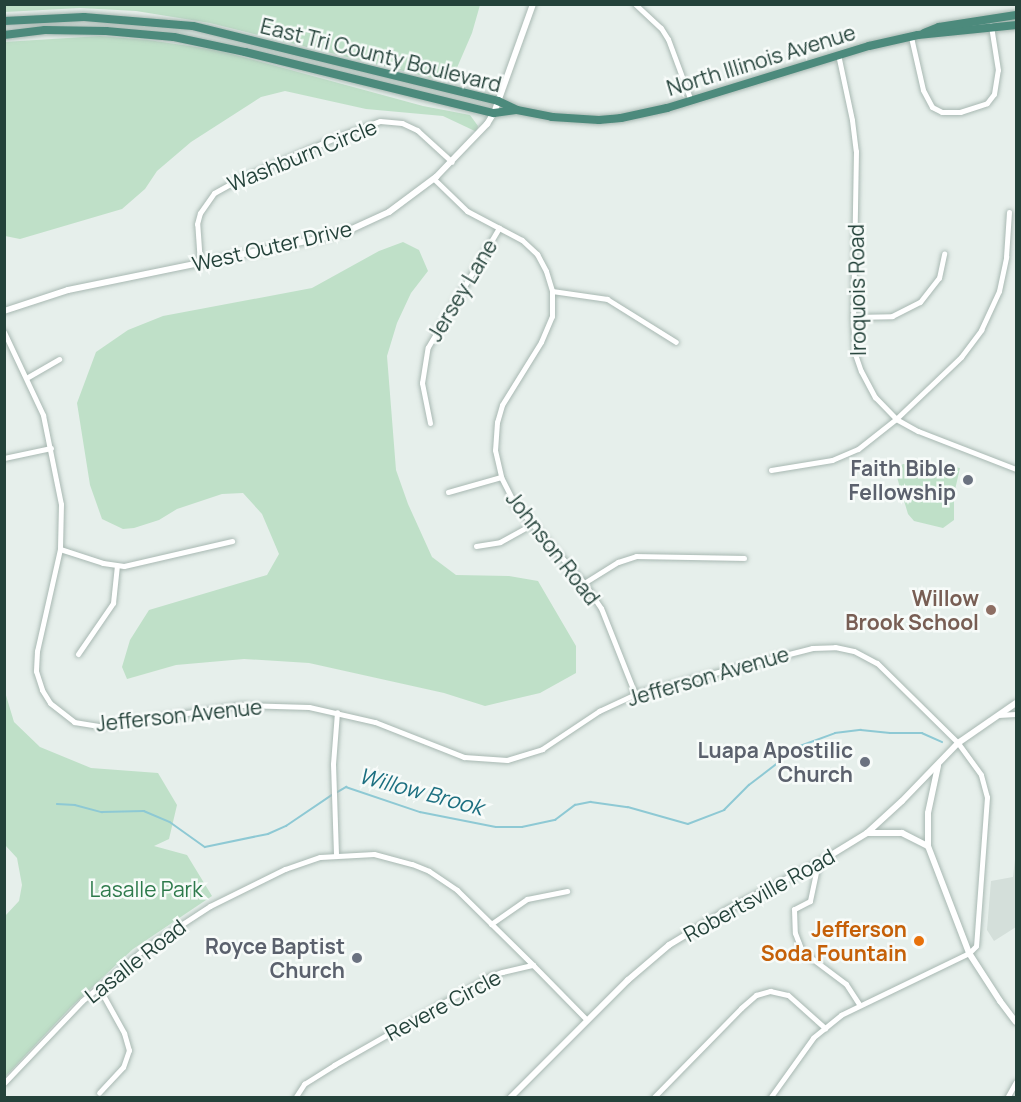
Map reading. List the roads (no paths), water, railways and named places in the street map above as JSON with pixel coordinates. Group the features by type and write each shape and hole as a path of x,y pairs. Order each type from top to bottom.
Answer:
{"highway":[{"path":"990,23 1017,15"},
{"name":"East Tri County Boulevard","path":"4,21 84,16 193,26 498,101 517,110"},
{"name":"North Illinois Avenue","path":"517,110 552,117 599,120 643,114 838,54 914,36 990,23 1017,25"},
{"name":"East Tri County Boulevard","path":"4,35 45,30 106,31 174,37 245,52 494,113 517,110"}],"street":[{"name":"West Outer Drive","path":"4,311 61,292 307,241 352,229 402,204 452,162 494,113 533,4"},
{"path":"635,4 661,28 674,50 691,101"},
{"path":"914,36 923,90 932,107 942,112 960,112 987,103 994,94 998,70 990,23"},
{"name":"Iroquois Road","path":"838,54 852,117 856,151 853,317 855,354 861,371 875,397 896,419 918,431 1017,469"},
{"name":"Washburn Circle","path":"200,263 197,224 200,213 214,193 241,178 346,134 380,121 402,123 417,130 452,162"},
{"name":"Johnson Road","path":"434,179 467,211 522,240 537,254 546,271 552,291 552,316 548,329 508,393 497,422 495,450 501,477 514,503 584,583 610,627 635,694"},
{"path":"771,470 793,468 846,456 871,441 961,357 989,317 1002,281 1009,212"},
{"name":"Jersey Lane","path":"430,423 422,383 428,347 499,228"},
{"path":"853,317 892,316 920,303 939,278 944,254"},
{"path":"552,291 607,299 676,342"},
{"name":"Jefferson Avenue","path":"4,332 28,377 43,415 61,504 60,549 37,651 36,671 42,690 50,703 74,722 99,726 249,705 284,705 337,712 387,726 464,758 507,760 542,749 599,711 635,694 812,648 835,647 854,651 877,663 958,742 978,769 987,797 976,946 969,952"},
{"path":"28,377 59,359"},
{"path":"4,458 51,448"},
{"path":"448,492 501,477"},
{"path":"476,546 500,542 532,524"},
{"path":"60,549 117,566 232,541"},
{"path":"584,583 618,562 636,556 650,554 744,558"},
{"path":"78,654 112,603 117,566"},
{"name":"Robertsville Road","path":"510,1098 628,980 669,945 727,910 818,863 867,833 958,742 1017,703"},
{"path":"336,854 333,764 337,712"},
{"path":"996,716 1017,714"},
{"path":"939,763 928,813 928,846 969,952 1000,1001 1017,1022"},
{"path":"867,833 902,833 928,846"},
{"name":"Lasalle Road","path":"4,1083 98,986 144,949 210,906 285,869 336,854 374,854 412,864 429,872 457,890 532,965"},
{"path":"818,863 810,902 794,909 795,933 802,951 810,959 840,978 859,1004"},
{"path":"491,924 528,899 567,891"},
{"path":"770,1098 804,1050 825,1028 859,1004 969,952"},
{"path":"532,965 587,1020"},
{"name":"Revere Circle","path":"295,1098 304,1084 318,1074 482,981 502,972 532,965"},
{"path":"98,986 124,1033 129,1050 123,1067 99,1093"},
{"path":"653,1098 756,995 770,992 788,995 825,1028"},
{"path":"1007,1098 1017,1083"}],"waterway":[{"name":"Willow Brook","path":"336,793 346,787 420,812 496,827 522,827 555,820 575,805 591,802 628,807 688,824 724,810 749,785 800,746 835,733 861,730 922,733 942,742"},
{"name":"Willow Brook","path":"57,804 75,805 102,812 144,811 170,822 205,847 268,834 286,826 332,795"}],"place":[{"name":"Faith Bible Fellowship","path":"968,480"},
{"name":"Willow Brook School","path":"991,610"},
{"name":"Luapa Apostilic Church","path":"865,762"},
{"name":"Jefferson Soda Fountain","path":"919,941"},
{"name":"Royce Baptist Church","path":"357,958"}],"park label":[{"name":"Lasalle Park","path":"146,889"}]}
